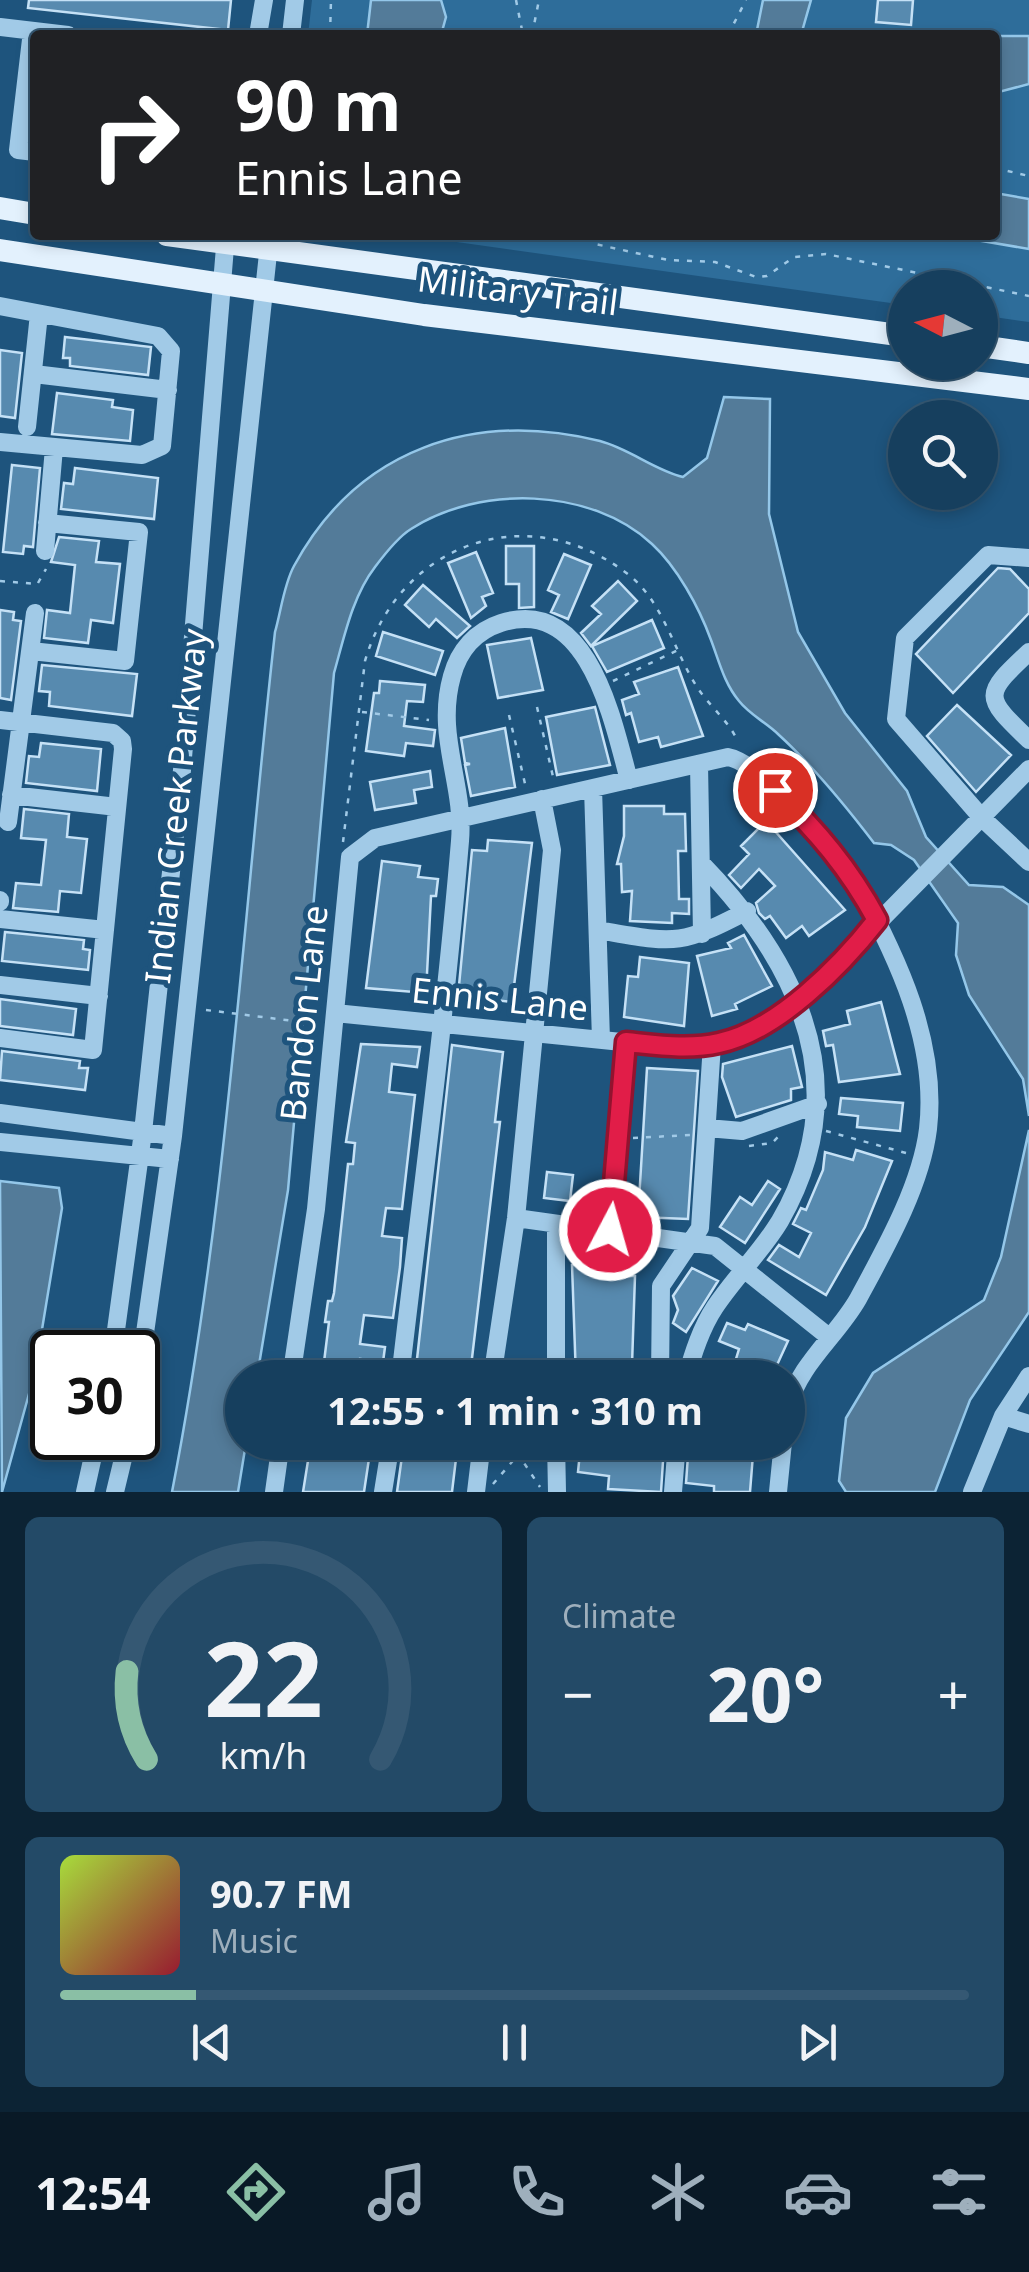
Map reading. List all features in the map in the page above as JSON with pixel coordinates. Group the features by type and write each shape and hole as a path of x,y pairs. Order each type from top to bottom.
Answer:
{"main road":[{"path":"0,208 30,213"},
{"name":"Military Trail","path":"225,240 270,242 888,333"},
{"name":"Military Trail","path":"0,250 268,288 424,315 1029,389"},
{"path":"998,349 1029,353"}],"street":[{"path":"259,30 264,0"},
{"path":"291,30 295,0"},
{"path":"0,26 32,30"},
{"path":"30,47 18,150 30,151"},
{"name":"Indian Creek Parkway","path":"116,1330 143,1132 182,770 225,240"},
{"name":"Indian Creek Parkway","path":"145,1330 173,1136 270,242"},
{"path":"0,306 158,336 170,351 162,446 142,455 0,442"},
{"path":"27,428 38,314"},
{"path":"34,374 168,390"},
{"path":"46,551 54,448"},
{"path":"31,650 125,661 139,532 47,523"},
{"path":"1029,558 988,555 906,638 896,719 903,733 982,818 1029,862"},
{"path":"8,822 35,614"},
{"path":"397,1360 440,1025 460,818 447,750 451,680 469,643 484,630 506,621 547,624 564,632 581,652 607,704 629,780"},
{"path":"1029,652 995,684 991,695 994,707 1029,740"},
{"path":"0,720 112,733 122,741 93,1050 0,1038"},
{"name":"Bandon Lane","path":"294,1360 316,1209 350,856 376,838 534,795 593,788 728,757 750,768 824,836 850,870 903,977 923,1044 928,1129 894,1224 856,1302 805,1371"},
{"path":"699,764 702,934"},
{"name":"Ennis Lane","path":"336,1014 681,1048 712,1044 798,1004 1029,769"},
{"path":"593,788 601,1040"},
{"path":"495,1360 516,1218 552,850 534,795"},
{"path":"12,796 118,806"},
{"path":"693,1360 713,1310 779,1222 803,1173 816,1129 818,1104 815,1052 798,1004 747,910 701,863"},
{"path":"598,930 677,941 702,934 747,910"},
{"path":"0,919 105,930"},
{"path":"0,985 99,996"},
{"path":"610,1230 626,1042"},
{"path":"660,1360 661,1286 700,1228 702,1132 712,1044"},
{"path":"702,1132 742,1131 818,1104"},
{"path":"0,1113 173,1136"},
{"path":"0,1142 170,1159"},
{"path":"516,1218 716,1246 829,1336"},
{"path":"556,1224 556,1360"},
{"path":"972,1492 1002,1416 1029,1376"},
{"path":"1002,1416 1029,1424"},
{"path":"86,1492 93,1460"},
{"path":"116,1492 123,1460"},
{"path":"274,1492 278,1460"},
{"path":"384,1492 388,1460"},
{"path":"483,1460 484,1488"},
{"path":"556,1460 557,1492"},
{"path":"674,1492 676,1460"},
{"path":"778,1492 781,1460"}],"path":[{"path":"330,30 331,0"},
{"path":"516,0 522,30"},
{"path":"533,30 539,0"},
{"path":"732,30 746,0"},
{"path":"1000,169 1029,176"},
{"path":"592,240 612,250 715,262 756,277 767,276 794,257 826,254 1029,296"},
{"path":"0,581 37,584 45,577 46,551"},
{"path":"607,684 678,650"},
{"path":"537,707 554,783"},
{"path":"342,848 360,712 436,720"},
{"path":"508,715 534,795"},
{"path":"206,1010 318,1024"},
{"path":"824,1131 907,1154"},
{"path":"632,1138 702,1132"},
{"path":"484,1488 512,1460"},
{"path":"522,1460 544,1492"}],"shaded area":[{"path":"312,0 1029,0 1029,322 998,318 998,270 888,270 888,303 443,240 1000,240 1000,30 309,30"},
{"path":"371,0 441,0 446,17 442,30 368,30"},
{"path":"763,0 811,0 802,30 757,30"},
{"path":"1000,36 1029,36 1029,84 1000,92"},
{"path":"1000,194 1029,199 1029,249 976,240 1000,240"},
{"path":"724,397 770,399 769,514 798,632 845,713 907,791 926,837 969,885 1003,887 1029,905 1029,1116 1023,1079 969,995 956,955 958,923 914,860 891,845 874,843 805,760 739,701 694,601 661,553 627,525 598,511 567,503 501,499 438,515 401,537 367,579 350,618 334,673 288,1190 260,1360 225,1360 225,1460 243,1460 238,1492 172,1492 191,1386 220,1171 275,632 294,566 320,525 351,492 386,466 424,448 465,436 508,431 600,441 683,477 707,458"},
{"path":"1029,1130 1029,1312 970,1400 935,1492 846,1492 839,1481 846,1418 873,1373 984,1300 1001,1257"},
{"path":"0,1181 59,1188 62,1208 42,1330 30,1330 30,1390 2,1492"}],"building":[{"path":"29,0 231,0 228,30 28,8"},
{"path":"878,0 913,0 911,25 876,22"},
{"path":"65,337 151,347 148,375 70,366 70,358 63,358"},
{"path":"0,350 22,353 15,418 0,416"},
{"path":"57,393 113,400 112,407 133,410 130,441 52,434"},
{"path":"12,465 40,468 33,547 24,546 23,554 3,552"},
{"path":"75,468 158,478 154,519 61,509 64,483 73,484"},
{"path":"59,537 99,541 96,562 120,564 113,623 91,620 88,643 44,638 47,610 70,613 75,565 51,562"},
{"path":"506,546 534,546 534,607 519,608 519,584 506,584"},
{"path":"476,552 493,593 482,597 486,606 471,618 448,563"},
{"path":"564,554 591,565 568,619 551,612 559,595 548,590"},
{"path":"998,568 1010,569 1029,589 1029,613 953,693 916,654"},
{"path":"618,581 637,601 591,646 581,633 601,614 592,606"},
{"path":"423,585 470,626 457,638 436,619 429,627 405,605"},
{"path":"0,610 14,612 13,620 21,621 11,700 0,698"},
{"path":"652,620 664,648 607,672 592,646"},
{"path":"383,632 443,651 435,675 376,656"},
{"path":"531,638 543,690 498,698 487,645"},
{"path":"42,665 137,674 132,716 49,706 50,692 39,691"},
{"path":"678,667 703,736 661,747 658,737 639,742 631,713 626,715 622,700 639,694 634,682"},
{"path":"380,681 425,685 423,702 407,701 404,726 435,730 433,746 406,743 404,756 366,751 374,693 379,693"},
{"path":"957,705 1011,755 976,792 927,736"},
{"path":"595,707 610,765 557,775 546,717"},
{"path":"505,728 515,787 471,796 465,765 470,764 465,763 461,738"},
{"path":"41,743 101,749 97,791 26,783 29,756 39,757"},
{"path":"430,771 432,787 414,790 416,803 375,810 370,782"},
{"path":"624,806 664,806 664,814 685,814 686,851 678,851 679,899 689,899 689,914 672,913 672,923 630,921 632,891 622,892 621,864 617,864 624,836"},
{"path":"24,809 69,814 67,837 87,839 81,893 60,891 58,912 13,908 16,883 41,885 46,840 21,838"},
{"path":"766,821 845,910 809,936 802,926 786,938 770,916 765,919 759,913 756,903 775,886 759,869 741,888 729,875 749,854 741,846"},
{"path":"488,840 532,843 512,1002 458,996 472,850 487,851"},
{"path":"382,861 420,866 418,877 438,879 436,896 431,896 426,993 366,988"},
{"path":"5,932 84,940 83,949 90,950 88,970 2,961"},
{"path":"744,935 772,986 735,1004 737,1009 712,1016 697,956 731,948 728,943"},
{"path":"640,957 689,963 684,1026 624,1017 628,976 638,977"},
{"path":"0,999 76,1009 73,1035 0,1026"},
{"path":"881,1002 900,1074 839,1082 833,1045 826,1046 823,1031 850,1024 847,1011"},
{"path":"361,1044 420,1047 417,1067 392,1064 389,1092 415,1095 402,1209 386,1208 382,1236 402,1238 393,1318 364,1315 360,1344 385,1347 383,1360 324,1360 329,1322 325,1322 328,1301 332,1301 334,1293 348,1164 353,1164 355,1143 346,1142"},
{"path":"452,1045 503,1052 495,1122 500,1122 472,1360 417,1360"},
{"path":"792,1046 802,1087 791,1089 791,1100 736,1117 722,1077 723,1064"},
{"path":"2,1051 80,1061 79,1068 88,1068 85,1090 0,1080"},
{"path":"647,1068 698,1071 688,1219 638,1217"},
{"path":"841,1098 903,1103 900,1131 857,1127 858,1116 839,1114"},
{"path":"856,1150 892,1161 865,1227 826,1295 768,1260 779,1245 799,1257 811,1233 793,1224 801,1208 806,1210 823,1170 825,1152 853,1160"},
{"path":"547,1172 573,1175 570,1201 544,1198"},
{"path":"768,1181 780,1189 745,1243 720,1227 740,1197 752,1205"},
{"path":"572,1265 617,1265 617,1276 635,1276 632,1360 575,1360"},
{"path":"692,1268 718,1281 686,1332 673,1323 678,1310 673,1296"},
{"path":"727,1323 745,1330 748,1324 788,1341 779,1360 736,1360 739,1349 719,1341"},
{"path":"308,1460 369,1460 364,1492 303,1492"},
{"path":"401,1460 456,1460 452,1492 397,1492"},
{"path":"579,1460 663,1461 661,1492 608,1489 609,1476 578,1472"},
{"path":"688,1460 753,1460 750,1492 714,1492 714,1486 686,1483"}],"route":[{"path":"610,1230 626,1042 681,1048 723,1043 798,1004 877,920 850,870 824,836 775,790"}]}
